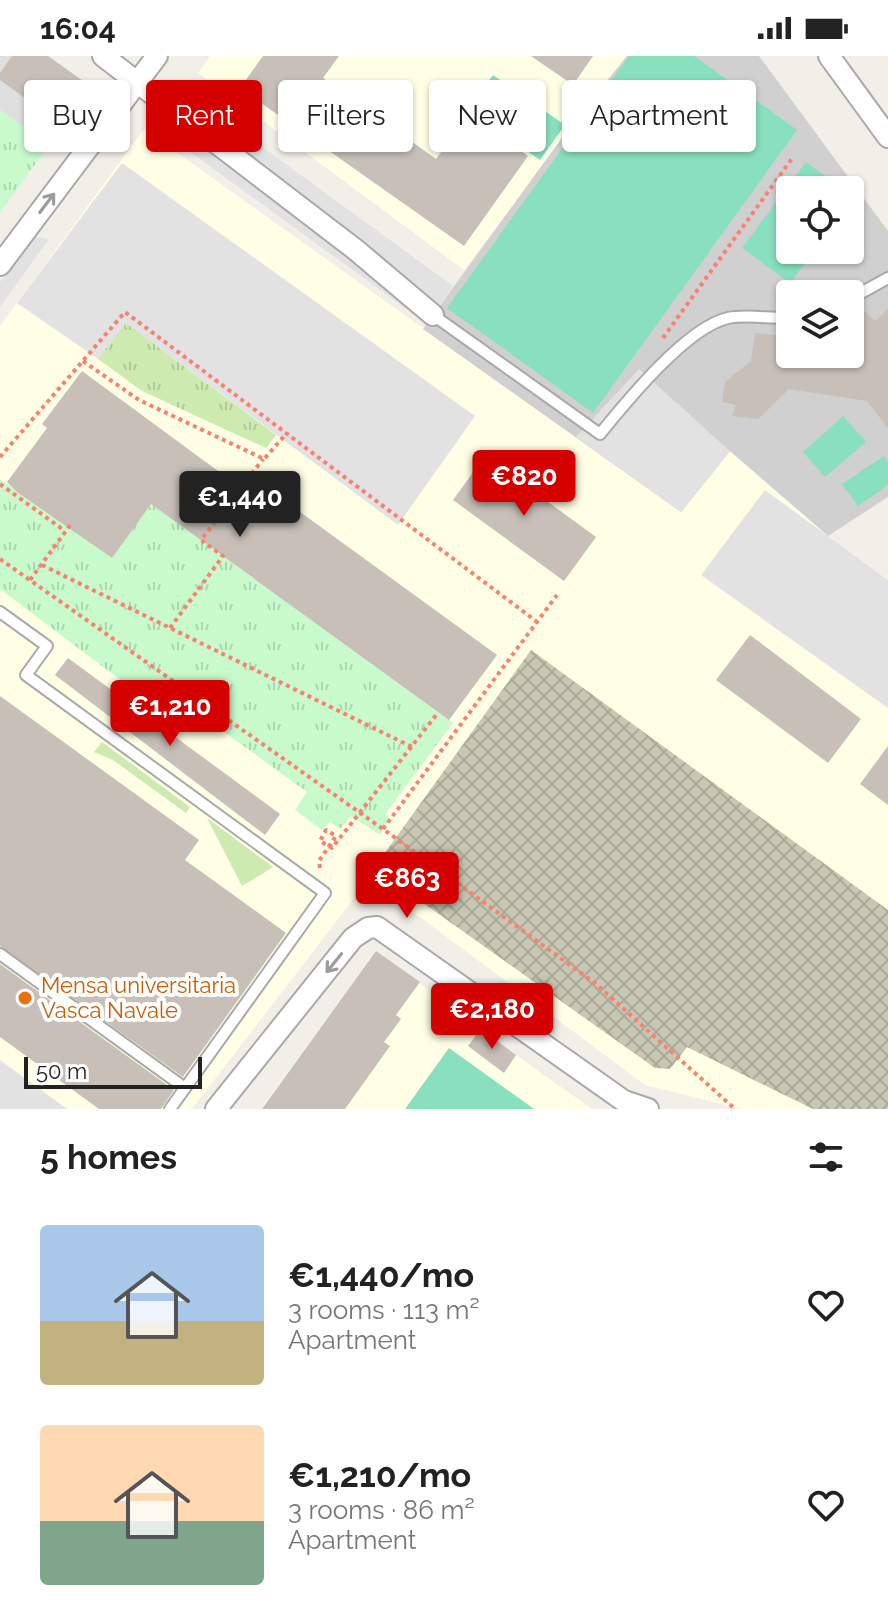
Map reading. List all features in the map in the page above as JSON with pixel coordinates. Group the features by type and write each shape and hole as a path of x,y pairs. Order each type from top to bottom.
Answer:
{"street":[{"path":"103,56 356,250 433,315"},
{"path":"0,265 157,56"},
{"path":"829,56 888,137"},
{"path":"216,1109 353,938 368,928 377,927 624,1101 648,1109"}],"lane":[{"path":"864,291 888,278"},
{"path":"433,315 600,434 650,373 721,320 740,316 776,317"},
{"path":"0,612 47,646 26,675 325,893 170,1109"},
{"path":"0,954 185,1088"}],"path":[{"path":"650,373 655,349 793,157"},
{"path":"0,457 125,312 536,621"},
{"path":"83,361 139,400 264,459"},
{"path":"170,628 223,556 201,540 287,432"},
{"path":"0,484 65,531"},
{"path":"30,580 71,524"},
{"path":"0,559 383,829 596,984 735,1109"},
{"path":"42,565 412,747"},
{"path":"383,829 557,595"},
{"path":"325,893 319,861 327,849 336,836 326,830 320,841 332,848 437,714"}],"shaded area":[{"path":"0,56 48,56 82,80 24,80 24,127 0,110"},
{"path":"210,56 627,56 609,80 562,80 562,141 464,270 305,152 413,152 413,80 278,80 278,132 262,120 262,80 207,80 198,73"},
{"path":"627,56 759,56 847,176 776,176 776,264 864,264 864,198 888,231 888,497 828,536 730,451 681,512 423,329 562,138 562,152 756,152 756,80 608,80"},
{"path":"144,129 146,152 176,152 681,512 730,451 828,536 888,580 888,1109 741,1109 645,1085 369,879 192,1109 0,1109 0,326"},
{"path":"262,147 453,286 427,324 190,152 262,152"},
{"path":"122,163 475,416 398,525 126,323 98,359 17,303"},
{"path":"34,236 49,239 0,307 0,282"},
{"path":"639,369 730,451 681,512 576,437"},
{"path":"765,490 888,580 888,708 701,575"},
{"path":"531,650 888,910 888,1109 813,1109 687,1047 670,1069 655,1068 374,868"},
{"path":"376,951 516,1055 592,1109 261,1109"},
{"path":"0,1060 67,1109 0,1109"}],"green space":[{"path":"629,56 694,56 727,80 612,80"},
{"path":"756,101 797,130 593,413 447,308 562,149 562,152 756,152"},
{"path":"0,110 24,127 24,152 44,152 0,213"},
{"path":"546,112 562,123 562,129 546,152"},
{"path":"529,152 546,152 540,160"},
{"path":"806,162 825,176 796,176"},
{"path":"776,202 776,264 804,264 792,280 786,280 742,248"},
{"path":"125,322 276,435 266,448 142,391 98,359"},
{"path":"843,416 866,442 825,477 803,452"},
{"path":"884,456 888,463 888,485 858,506 842,484"},
{"path":"0,479 111,557 151,504 453,723 385,814 390,819 380,835 351,816 340,829 330,822 322,830 295,810 307,792 158,684 139,694 0,589"},
{"path":"102,742 190,807 186,813 113,760 94,752"},
{"path":"207,818 273,867 242,886"},
{"path":"449,1048 534,1109 405,1109"}],"building":[{"path":"12,56 48,56 82,80 24,80 24,97 0,80 0,73"},
{"path":"263,56 339,56 323,78 326,80 278,80 278,115 262,104 262,80 246,80"},
{"path":"531,56 593,56 576,80 566,80"},
{"path":"413,143 436,159 441,152 523,152 528,156 464,246 331,152 413,152"},
{"path":"888,309 888,428 867,401 789,389 758,419 732,416 736,405 722,402 725,382 751,361 755,333 776,335 776,368 864,368 864,312 875,321"},
{"path":"82,371 248,493 254,485 282,505 285,501 497,655 449,720 151,504 112,558 17,492 7,482 47,428 42,424"},
{"path":"485,456 596,537 564,581 453,500"},
{"path":"750,635 861,719 828,763 716,680"},
{"path":"68,658 280,814 265,835 55,675"},
{"path":"0,696 199,840 185,860 286,933 183,1077 0,946"},
{"path":"888,746 888,805 860,784"},
{"path":"376,951 420,982 396,1015 401,1019 384,1042 390,1046 345,1109 262,1109"},
{"path":"0,964 174,1090 161,1109 99,1109 0,1037"},
{"path":"481,1029 516,1055 504,1073 468,1046"}],"place":[{"name":"Mensa universitaria Vasca Navale","path":"25,998"}]}
